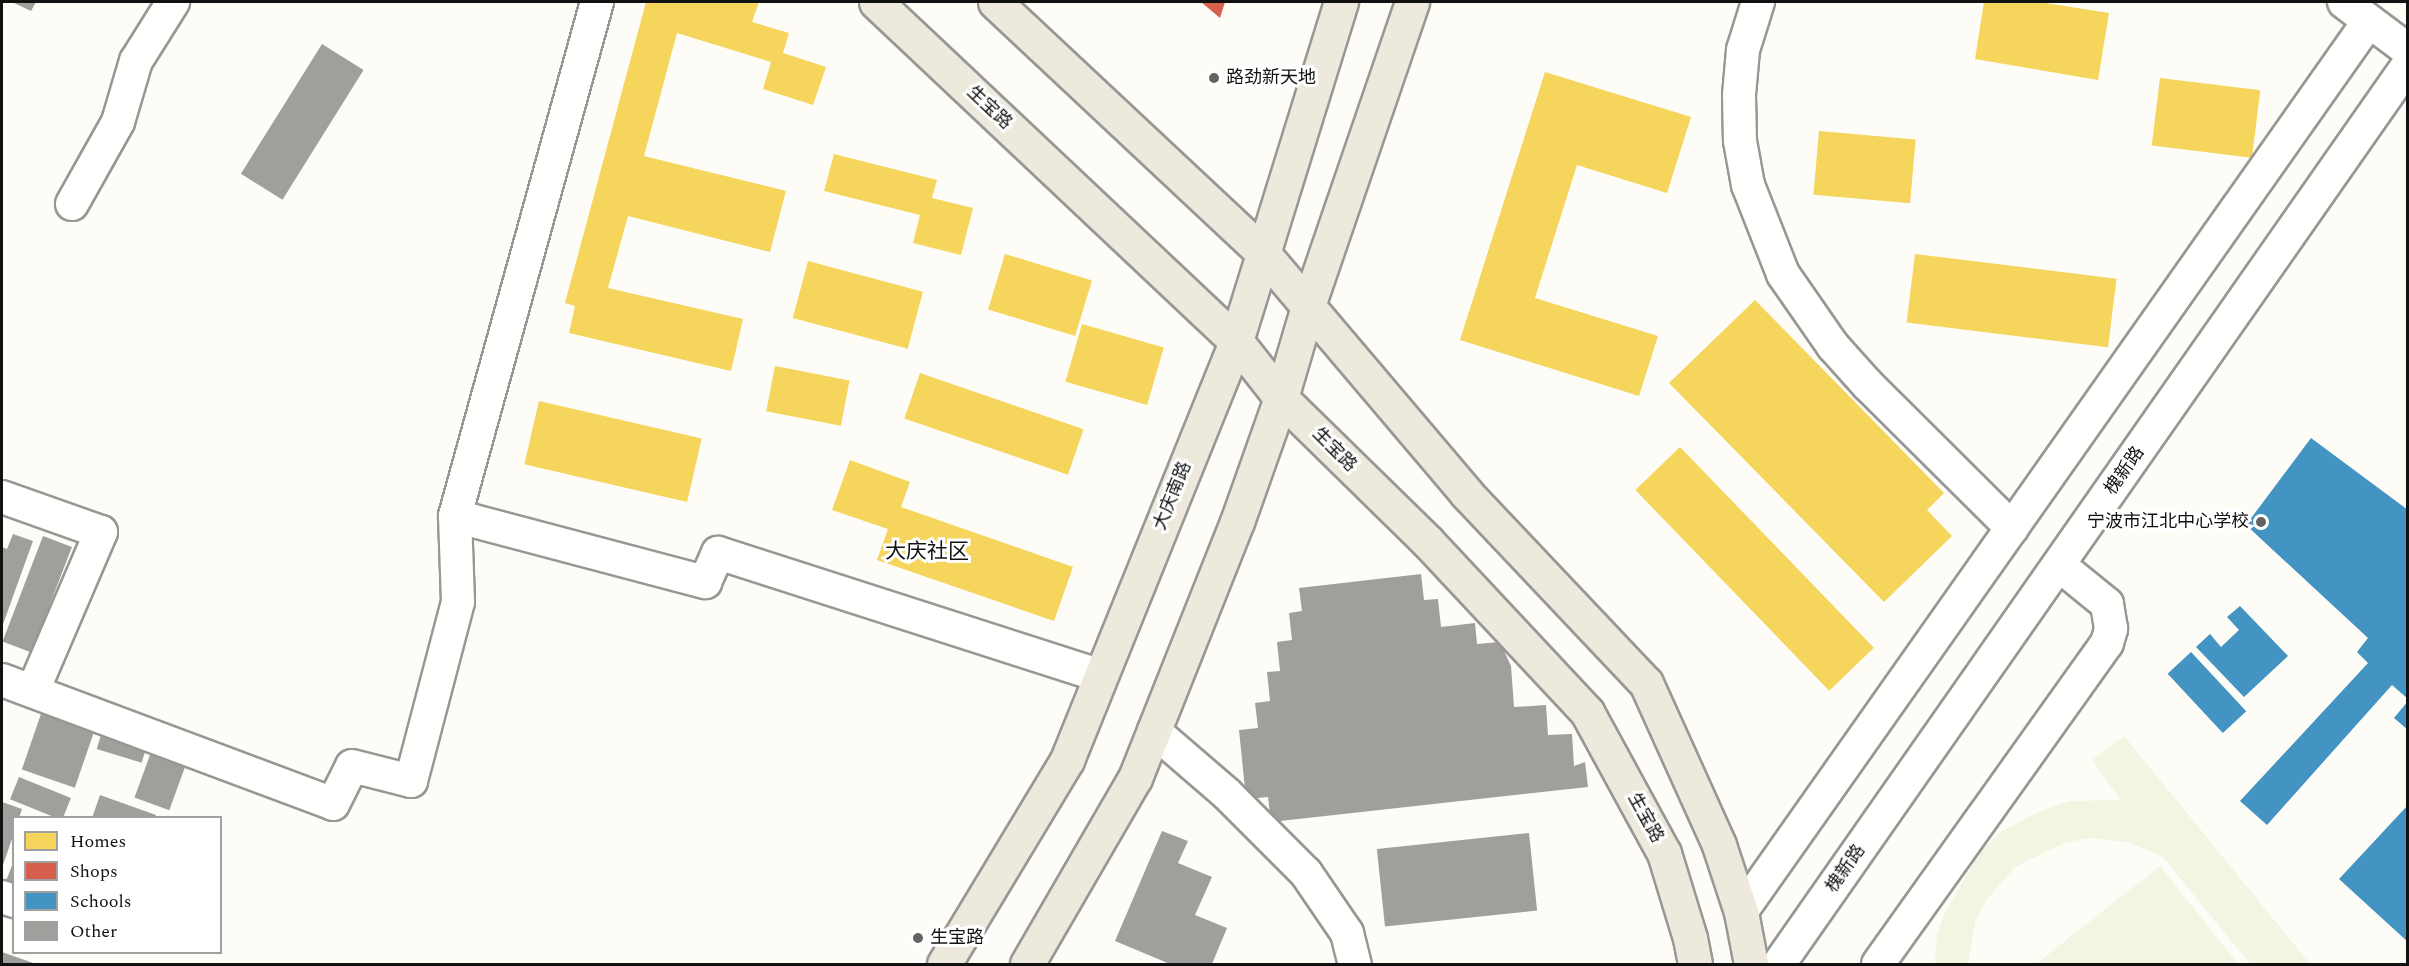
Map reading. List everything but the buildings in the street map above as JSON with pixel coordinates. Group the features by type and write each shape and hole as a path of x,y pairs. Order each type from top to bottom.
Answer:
{"main road":[{"name":"生宝路","path":"876,2 1236,341 1281,398 1428,542 1587,712 1664,853 1690,938 1695,964"},
{"path":"995,2 1262,252 1309,303 1467,494 1646,683 1719,845 1741,912 1751,964"},
{"name":"大庆南路","path":"944,964 1067,760 1236,341 1341,2"},
{"path":"1028,964 1135,778 1281,398 1309,303 1412,2"}],"street":[{"path":"72,204 118,122 136,61 173,2"},
{"path":"2,680 333,804 351,766 411,781 458,602 455,516 597,2"},
{"path":"1758,2 1743,50 1738,95 1740,141 1748,185 1783,274 1833,346 1868,385 2012,528"},
{"path":"2344,2 2408,50"},
{"path":"1741,912 2370,21"},
{"name":"槐新路","path":"1779,964 2408,65"},
{"path":"2,497 101,532 33,691"},
{"path":"455,516 705,582 718,554 1101,676"},
{"path":"1878,964 1882,954 2107,643 2111,629 2107,604 2059,565"},
{"path":"1154,730 1227,794 1306,873 1347,933 1355,964"}],"green space":[{"path":"2124,736 2310,964 2250,964 2164,858 2129,842 2090,838 2064,843 2015,867 1987,899 1975,922 1968,964 1935,964 1937,935 1945,912 1980,852 2000,832 2040,811 2070,801 2121,800 2092,760"},
{"path":"2160,866 2238,964 2036,964"}],"place":[{"name":"路劲新天地","path":"1214,78"},
{"name":"宁波市江北中心学校","path":"2261,522"},
{"name":"生宝路","path":"918,938"}],"district":[{"name":"大庆社区","path":"927,552"}]}
